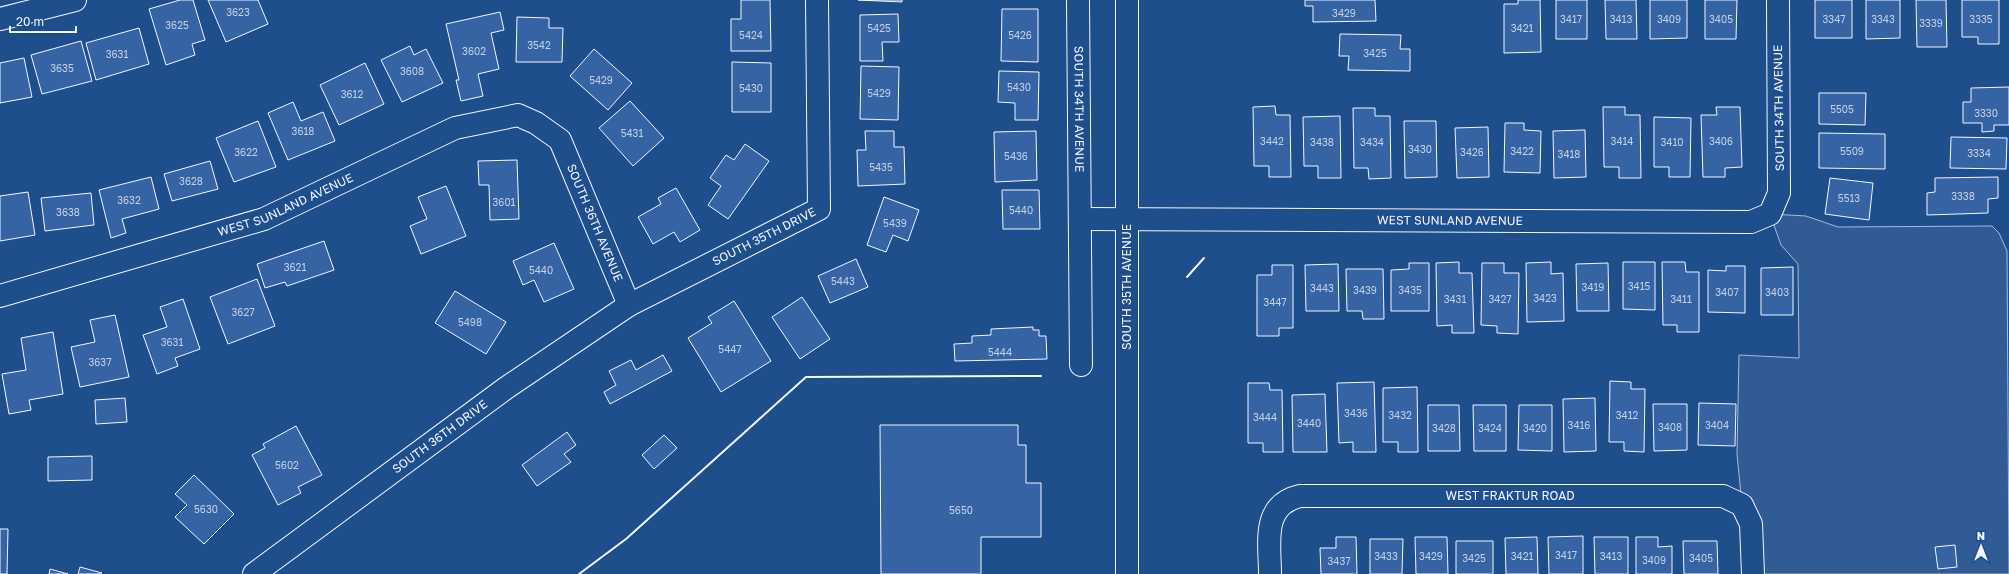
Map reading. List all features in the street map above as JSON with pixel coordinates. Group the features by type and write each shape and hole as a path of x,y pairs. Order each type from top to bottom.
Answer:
{"street":[{"path":"0,19 75,0"},
{"name":"SOUTH 35TH DRIVE","path":"629,305 819,209 817,0"},
{"name":"SOUTH 34TH AVENUE","path":"1078,0 1080,365"},
{"name":"SOUTH 35TH AVENUE","path":"1127,0 1127,574"},
{"name":"SOUTH 34TH AVENUE","path":"1770,214 1779,193 1778,0"},
{"name":"WEST SUNLAND AVENUE","path":"0,296 264,218 455,128 518,115 536,123 560,140"},
{"name":"SOUTH 36TH AVENUE","path":"560,140 629,305"},
{"name":"WEST SUNLAND AVENUE","path":"1127,219 1751,222 1770,214"},
{"path":"1080,218 1127,219"},
{"name":"SOUTH 36TH DRIVE","path":"254,574 506,388 629,305"},
{"name":"WEST FRAKTUR ROAD","path":"1270,574 1270,526 1273,514 1278,506 1288,498 1300,496 1723,496 1742,505 1751,524 1753,574"}],"shaded area":[{"path":"1770,214 1806,216 1838,227 1992,226 1999,233 2007,251 2009,574 1753,574 1742,505 1737,454 1739,355 1799,358 1798,264 1781,245"}],"building":[{"path":"180,0 193,0 205,40 192,44 195,55 166,65 149,9"},
{"path":"208,0 258,0 268,24 226,42"},
{"path":"741,0 770,0 771,51 731,51 731,19 741,19"},
{"path":"858,0 902,0 902,2"},
{"path":"1305,0 1375,0 1376,21 1313,22 1313,6 1305,6"},
{"path":"1518,0 1540,0 1541,52 1504,53 1504,4 1518,4"},
{"path":"1556,0 1587,0 1587,39 1556,39"},
{"path":"1605,0 1636,0 1637,39 1606,39"},
{"path":"1650,0 1687,0 1687,38 1650,39"},
{"path":"1705,0 1737,0 1736,39 1705,39"},
{"path":"1815,0 1852,0 1852,38 1815,38"},
{"path":"1866,0 1900,0 1900,38 1866,39"},
{"path":"1916,0 1946,0 1947,47 1917,47"},
{"path":"1962,0 1999,0 1999,44 1978,44 1978,37 1962,37"},
{"path":"1002,9 1038,9 1038,62 1001,61"},
{"path":"500,12 504,30 491,33 499,69 478,74 483,96 461,101 456,80 459,80 446,24"},
{"path":"898,14 899,42 882,42 883,61 860,61 860,15"},
{"path":"517,17 549,18 549,28 563,28 562,62 516,62"},
{"path":"139,28 149,64 96,80 86,43"},
{"path":"1340,34 1401,35 1400,49 1410,49 1410,71 1348,70 1349,56 1339,56"},
{"path":"81,41 92,81 42,94 31,55"},
{"path":"410,46 414,55 426,49 443,83 402,102 381,60"},
{"path":"594,49 632,83 608,110 570,76"},
{"path":"24,58 32,97 0,103 0,63"},
{"path":"732,62 771,63 771,112 732,112"},
{"path":"365,63 384,104 339,125 320,85"},
{"path":"861,66 899,67 898,120 860,119"},
{"path":"999,71 1039,72 1038,120 1015,120 1015,103 998,102"},
{"path":"2009,87 2009,125 1994,125 1994,131 1982,132 1982,123 1963,123 1963,102 1971,102 1971,88"},
{"path":"1819,93 1866,93 1865,125 1819,124"},
{"path":"630,101 664,138 633,166 599,128"},
{"path":"293,102 301,121 323,112 335,141 288,160 268,113"},
{"path":"1275,106 1276,115 1290,115 1291,177 1269,177 1269,166 1254,166 1253,107"},
{"path":"1603,107 1625,107 1625,115 1640,115 1641,178 1619,178 1619,167 1604,167"},
{"path":"1716,107 1740,107 1742,167 1725,168 1725,177 1703,177 1701,115 1717,115"},
{"path":"1353,108 1375,108 1375,116 1390,116 1391,178 1369,179 1368,168 1354,168"},
{"path":"1340,116 1341,178 1318,178 1318,166 1304,166 1303,117"},
{"path":"1654,117 1691,118 1690,177 1669,177 1669,167 1654,167"},
{"path":"258,121 276,167 234,182 216,138"},
{"path":"1404,121 1436,121 1437,177 1405,178"},
{"path":"1505,123 1524,123 1524,130 1541,131 1540,173 1504,172"},
{"path":"1488,127 1489,177 1457,178 1455,128"},
{"path":"1585,130 1586,177 1554,178 1553,131"},
{"path":"865,131 894,131 894,147 904,147 905,184 858,186 857,150 866,150"},
{"path":"1036,131 1037,180 995,182 994,132"},
{"path":"1819,133 1885,134 1885,169 1819,168"},
{"path":"1951,137 2007,138 2006,169 1950,168"},
{"path":"745,144 769,161 728,219 708,205 721,186 710,178 726,155 734,160"},
{"path":"517,160 519,219 490,220 489,185 479,185 478,161"},
{"path":"210,161 218,189 172,201 164,174"},
{"path":"151,177 159,209 122,219 126,233 111,238 99,190"},
{"path":"1998,177 1998,198 1988,199 1988,213 1927,215 1927,193 1935,192 1935,178"},
{"path":"1830,178 1873,183 1869,220 1825,214"},
{"path":"446,186 466,236 421,254 410,226 427,219 418,197"},
{"path":"676,188 700,230 680,242 674,232 653,244 638,217 661,204 658,198"},
{"path":"1002,190 1039,190 1040,229 1003,229"},
{"path":"28,192 35,235 0,241 0,196"},
{"path":"91,193 94,225 45,231 41,198"},
{"path":"884,197 919,210 908,241 893,235 886,252 867,245"},
{"path":"324,241 334,270 287,286 285,282 265,288 257,264"},
{"path":"554,243 574,289 544,302 534,280 523,285 513,261"},
{"path":"856,259 868,287 830,303 818,276"},
{"path":"1459,262 1459,273 1472,273 1474,333 1452,333 1452,325 1437,326 1436,263"},
{"path":"1551,262 1551,274 1563,273 1564,321 1527,322 1526,263"},
{"path":"1623,262 1655,262 1655,310 1623,309"},
{"path":"1662,262 1685,262 1686,272 1699,272 1699,332 1677,332 1677,325 1663,325"},
{"path":"1409,263 1429,263 1429,311 1391,311 1391,270 1409,269"},
{"path":"1482,263 1504,263 1504,273 1519,273 1518,334 1497,333 1497,326 1481,325"},
{"path":"1608,263 1609,311 1577,311 1576,264"},
{"path":"1338,264 1339,311 1306,311 1305,265"},
{"path":"1272,265 1293,265 1293,328 1279,328 1279,336 1257,336 1257,275 1272,275"},
{"path":"1726,266 1745,266 1745,313 1708,312 1708,270 1726,271"},
{"path":"1793,267 1793,315 1761,315 1761,268"},
{"path":"1346,269 1383,269 1384,319 1363,319 1362,311 1347,311"},
{"path":"257,279 275,326 228,344 210,297"},
{"path":"455,291 506,322 486,354 435,323"},
{"path":"802,297 830,339 800,359 772,317"},
{"path":"183,299 200,349 175,358 178,366 157,374 143,335 167,327 160,307"},
{"path":"734,301 771,361 721,392 688,338 712,323 708,317"},
{"path":"115,315 129,377 80,387 71,347 95,342 90,320"},
{"path":"1033,327 1033,330 1039,330 1039,336 1046,336 1047,359 955,361 954,344 972,343 972,336 991,335 991,329"},
{"path":"53,332 63,394 29,400 31,410 9,414 2,374 26,370 21,338"},
{"path":"663,355 672,371 610,404 604,392 616,385 609,371 631,360 636,370"},
{"path":"1610,381 1631,382 1631,389 1645,389 1644,452 1624,451 1624,442 1609,442"},
{"path":"1374,382 1376,452 1353,452 1353,442 1339,443 1337,383"},
{"path":"1248,383 1269,383 1270,390 1282,390 1283,452 1263,452 1263,443 1248,443"},
{"path":"1417,387 1418,452 1398,452 1398,442 1383,442 1383,388"},
{"path":"1325,394 1327,452 1293,452 1292,395"},
{"path":"125,398 127,422 96,424 95,400"},
{"path":"1595,398 1596,451 1564,452 1563,399"},
{"path":"1699,403 1736,404 1735,446 1698,445"},
{"path":"1653,404 1687,404 1687,450 1654,451"},
{"path":"1428,405 1459,405 1460,451 1428,451"},
{"path":"1473,405 1506,405 1506,451 1474,451"},
{"path":"1519,405 1552,405 1552,451 1518,450"},
{"path":"880,425 1018,425 1018,445 1026,445 1026,483 1041,483 1041,537 981,537 981,574 881,574"},
{"path":"296,426 322,475 298,487 301,493 278,505 252,455 265,448 263,444"},
{"path":"567,432 576,445 564,454 571,462 537,486 522,465"},
{"path":"664,435 677,448 654,469 642,455"},
{"path":"92,456 92,480 48,481 48,457"},
{"path":"194,475 234,514 204,544 175,517 187,505 175,494"},
{"path":"0,529 8,529 7,574 0,574"},
{"path":"1583,536 1583,574 1549,574 1548,537"},
{"path":"1336,537 1356,537 1357,574 1321,574 1320,548 1336,548"},
{"path":"1415,537 1447,537 1448,574 1416,574"},
{"path":"1537,537 1538,574 1506,574 1505,538"},
{"path":"1594,537 1628,537 1628,574 1595,574"},
{"path":"1636,537 1658,537 1658,547 1672,546 1672,574 1636,574"},
{"path":"1370,539 1403,539 1402,574 1370,574"},
{"path":"1456,541 1493,541 1493,574 1456,574"},
{"path":"1683,541 1717,541 1718,574 1684,574"},
{"path":"1955,545 1957,567 1938,569 1935,547"},
{"path":"80,567 102,573 78,574"},
{"path":"50,569 68,574 49,574"}],"wall":[{"path":"1187,277 1204,258"},
{"path":"579,574 626,539 806,377 1041,376"}]}
